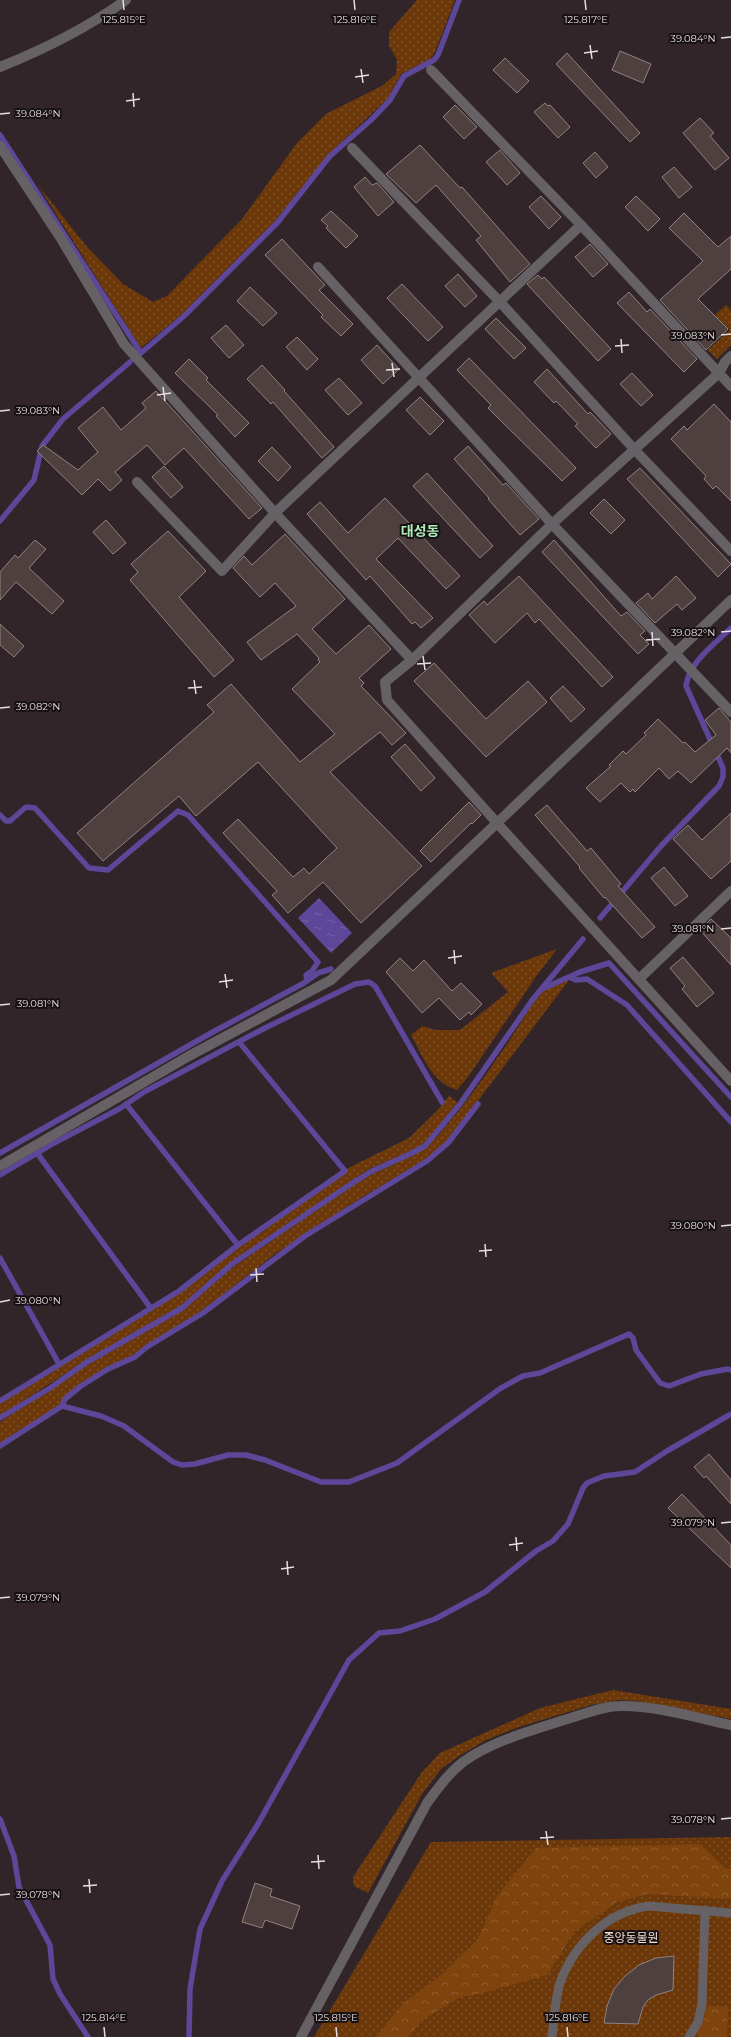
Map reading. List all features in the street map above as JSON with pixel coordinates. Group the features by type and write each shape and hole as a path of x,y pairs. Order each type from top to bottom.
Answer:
{"street":[{"path":"0,67 37,52 98,20 126,0"},
{"path":"432,70 582,225 731,386"},
{"path":"0,146 60,237 124,344 275,513 412,660"},
{"path":"352,148 500,302 634,449 731,551"},
{"path":"137,482 222,571 275,513 582,225"},
{"path":"318,267 552,524 731,712"},
{"path":"731,356 725,362 719,374 552,524 412,660 385,682 387,700 731,1081"},
{"path":"0,1166 188,1056 331,980 731,600"},
{"path":"638,979 731,891"},
{"path":"301,2037 427,1803 446,1778 464,1762 496,1745 526,1733 592,1711 619,1706 642,1707 731,1725"}],"lane":[{"path":"552,2037 560,1983 571,1960 585,1940 620,1913 648,1906 731,1913"},
{"path":"689,2037 698,2022 702,2004 705,1910"}],"green space":[{"path":"417,0 455,0 435,52 430,59 401,74 388,98 328,155 275,221 181,315 141,348 37,184 87,247 123,284 153,302 167,296 242,219 297,143 326,114 382,86 396,74 397,60 389,45 389,32"},
{"path":"726,305 731,310 731,345 717,359 708,350 730,330 715,315"},
{"path":"557,949 535,978 468,1077 457,1090 448,1086 434,1075 411,1035 422,1026 436,1030 460,1030 508,992 491,973"},
{"path":"569,980 447,1142 426,1159 356,1201 275,1254 202,1311 134,1355 107,1367 80,1384 64,1398 61,1405 0,1443 0,1422 89,1364 181,1311 233,1267 355,1184 411,1156 431,1142 450,1122 477,1087 540,994 549,988"},
{"path":"449,1096 458,1103 423,1144 410,1152 371,1168 230,1263 201,1290 180,1306 86,1360 0,1416 0,1403 180,1292 238,1246 346,1172 346,1169 409,1138 437,1111"},
{"path":"613,1690 731,1709 731,1719 637,1701 619,1700 591,1705 519,1727 486,1740 441,1769 422,1794 368,1893 354,1886 353,1877 422,1772 440,1753 540,1708"},
{"name":"중앙동물원","path":"731,1837 731,2037 314,2037 431,1842"},
{"path":"700,1844 725,1868 731,1869 731,1899 648,1894 617,1902 574,1932 547,1975 479,1994 460,1997 421,2021 408,2037 376,2037 403,2003 439,1977 478,1939 497,1896 536,1848"},
{"path":"707,2006 728,2007 727,2037 699,2037 696,2032 703,2021"}],"water":[{"path":"319,898 352,933 331,953 298,918"}],"building":[{"path":"620,51 651,64 643,83 612,70"},
{"path":"567,53 640,133 630,142 556,64"},
{"path":"505,58 529,81 517,93 493,70"},
{"path":"545,103 548,106 550,105 570,127 558,138 534,112"},
{"path":"455,105 477,127 464,139 443,117"},
{"path":"700,118 714,133 710,136 729,158 715,170 683,133"},
{"path":"420,145 460,188 462,187 530,264 510,282 476,240 481,236 436,185 416,203 386,174"},
{"path":"500,150 520,173 507,185 486,162"},
{"path":"595,152 608,167 596,178 583,163"},
{"path":"674,167 692,187 679,198 662,177"},
{"path":"365,177 372,185 377,183 394,202 378,216 354,187"},
{"path":"541,196 561,217 549,229 529,207"},
{"path":"636,196 660,219 648,231 625,207"},
{"path":"331,211 358,236 346,248 326,228 328,226 321,220"},
{"path":"684,213 718,247 731,236 731,269 698,299 728,329 706,350 660,300 703,261 669,228"},
{"path":"282,239 325,285 319,290 353,324 341,336 321,317 323,315 265,255"},
{"path":"590,244 608,264 593,277 575,257"},
{"path":"458,274 477,296 465,307 445,286"},
{"path":"538,275 542,279 544,277 611,349 598,361 527,284"},
{"path":"402,284 443,327 428,341 387,298"},
{"path":"250,287 277,313 263,326 237,301"},
{"path":"629,292 647,312 650,309 697,359 684,372 617,303"},
{"path":"496,318 526,348 514,359 485,329"},
{"path":"226,325 244,345 229,358 211,338"},
{"path":"297,337 318,359 307,370 286,347"},
{"path":"377,345 399,369 383,384 361,360"},
{"path":"469,358 576,468 562,481 488,408 491,405 457,370"},
{"path":"189,359 208,378 206,380 249,423 235,437 216,416 218,415 175,373"},
{"path":"262,365 334,447 322,458 273,402 271,404 247,379"},
{"path":"547,369 588,414 590,412 611,434 596,448 575,426 578,424 556,401 554,403 534,382"},
{"path":"632,373 653,395 641,406 620,384"},
{"path":"339,378 362,403 348,415 325,390"},
{"path":"156,391 262,508 249,519 184,448 165,465 147,445 115,472 122,480 110,491 98,479 82,495 37,451 43,445 78,470 98,452 78,428 103,407 121,430 146,408 142,403"},
{"path":"420,397 444,421 430,435 406,410"},
{"path":"714,404 731,422 731,501 716,486 713,489 704,479 706,476 671,439 684,426 687,430"},
{"path":"468,446 503,485 506,483 539,519 520,535 454,459"},
{"path":"272,447 291,467 278,481 258,461"},
{"path":"164,466 183,487 171,498 152,477"},
{"path":"640,468 731,564 718,577 627,479"},
{"path":"427,473 493,546 480,558 413,486"},
{"path":"385,498 460,576 446,589 398,538 376,559 433,618 421,628 415,622 412,624 370,576 366,580 307,514 320,502 348,533"},
{"path":"604,499 625,520 611,534 590,513"},
{"path":"106,520 126,543 113,554 93,532"},
{"path":"168,531 206,571 179,597 234,660 214,677 130,580 138,572 131,564"},
{"path":"285,534 345,599 312,629 336,654 369,625 391,649 359,678 364,683 361,686 406,733 392,745 380,732 330,772 422,866 361,923 323,882 288,913 272,895 277,891 223,833 238,819 293,877 304,868 309,874 337,848 258,762 196,816 179,796 103,861 77,833 214,712 207,705 231,684 300,762 335,734 292,689 320,662 318,660 319,658 297,634 261,660 247,642 296,606 275,583 260,597 233,568 244,556 252,565"},
{"path":"35,540 46,549 29,568 64,601 52,614 16,582 0,600 0,572 15,555 18,558"},
{"path":"554,540 621,616 627,612 645,631 640,635 649,644 638,654 542,552"},
{"path":"519,576 613,677 602,687 539,619 535,623 527,613 495,643 469,615 484,601 487,605"},
{"path":"676,576 696,598 682,610 677,604 655,623 636,603 648,593 652,599"},
{"path":"0,624 24,646 14,657 0,645"},
{"path":"434,663 486,719 528,681 547,702 486,757 414,681"},
{"path":"563,686 585,709 571,722 550,698"},
{"path":"719,708 731,722 731,753 727,748 691,783 678,771 669,779 659,768 635,792 633,789 630,792 621,783 600,802 586,788 611,766 609,765 623,751 626,754 646,735 644,733 658,719 683,743 685,742 695,752 716,735 705,720"},
{"path":"405,744 435,778 421,791 391,757"},
{"path":"469,802 481,815 431,862 420,851"},
{"path":"547,805 587,851 591,848 621,884 618,886 655,927 642,938 605,897 604,898 579,868 580,867 535,815"},
{"path":"731,813 731,861 711,879 673,839 688,825 702,840"},
{"path":"664,867 688,896 675,906 651,878"},
{"path":"711,919 731,938 731,965 700,930"},
{"path":"683,957 714,993 697,1007 682,989 685,986 670,968"},
{"path":"400,958 413,971 424,960 452,991 461,983 482,1004 471,1015 469,1012 460,1020 439,998 422,1013 386,972"},
{"path":"709,1454 731,1480 731,1504 706,1476 704,1478 694,1467"},
{"path":"682,1494 731,1545 731,1568 668,1508"},
{"path":"255,1883 272,1889 270,1896 300,1906 292,1929 265,1920 262,1928 242,1922"},
{"path":"674,1956 673,1990 656,1995 648,2000 643,2007 638,2024 604,2023 607,2006 614,1989 625,1976 639,1965 656,1958"}],"waterway":[{"path":"0,135 141,353 183,317 278,222 330,156 371,120 390,100 404,76 434,60 438,55 459,0"},
{"path":"0,521 34,480 42,446 63,419 130,362"},
{"path":"600,918 661,846 719,786 723,777 723,768 686,686 688,677 697,661 731,628"},
{"path":"0,815 6,821 10,821 26,807 35,808 89,868 108,870 178,811 188,815 318,962 312,971 306,975 307,981"},
{"path":"0,1418 50,1388 87,1362 182,1308 232,1264 354,1182 372,1171 425,1146 460,1104 533,999 583,939"},
{"path":"542,989 580,972 609,963 731,1097"},
{"path":"0,1153 211,1033 304,983 318,973 331,969"},
{"path":"569,977 576,980 587,979 627,1005 731,1122"},
{"path":"0,1175 56,1142 119,1109 144,1092 263,1029 355,984 369,982 375,986 442,1102"},
{"path":"0,1401 179,1291 238,1245 345,1171 239,1042"},
{"path":"126,1104 238,1245"},
{"path":"62,1406 65,1399 81,1386 108,1369 135,1357 147,1347 203,1313 305,1236 427,1161 448,1143 478,1104"},
{"path":"37,1153 150,1307"},
{"path":"0,1258 59,1364"},
{"path":"0,1446 62,1406 101,1416 124,1426 173,1462 182,1465 195,1464 228,1455 246,1455 265,1460 321,1482 349,1482 397,1463 501,1388 523,1376 540,1373 629,1334 633,1338 636,1350 660,1383 669,1386 701,1374 728,1369 731,1370"},
{"path":"189,2037 190,1989 200,1929 222,1881 258,1824 349,1660 379,1633 400,1631 435,1619 485,1592 536,1551 553,1541 568,1524 583,1488 587,1483 604,1476 635,1472 667,1451 731,1414"},
{"path":"0,1819 14,1856 19,1887 50,1945 53,1979 60,1994 88,2037"}],"district":[{"name":"대성동","path":"420,531"}]}
